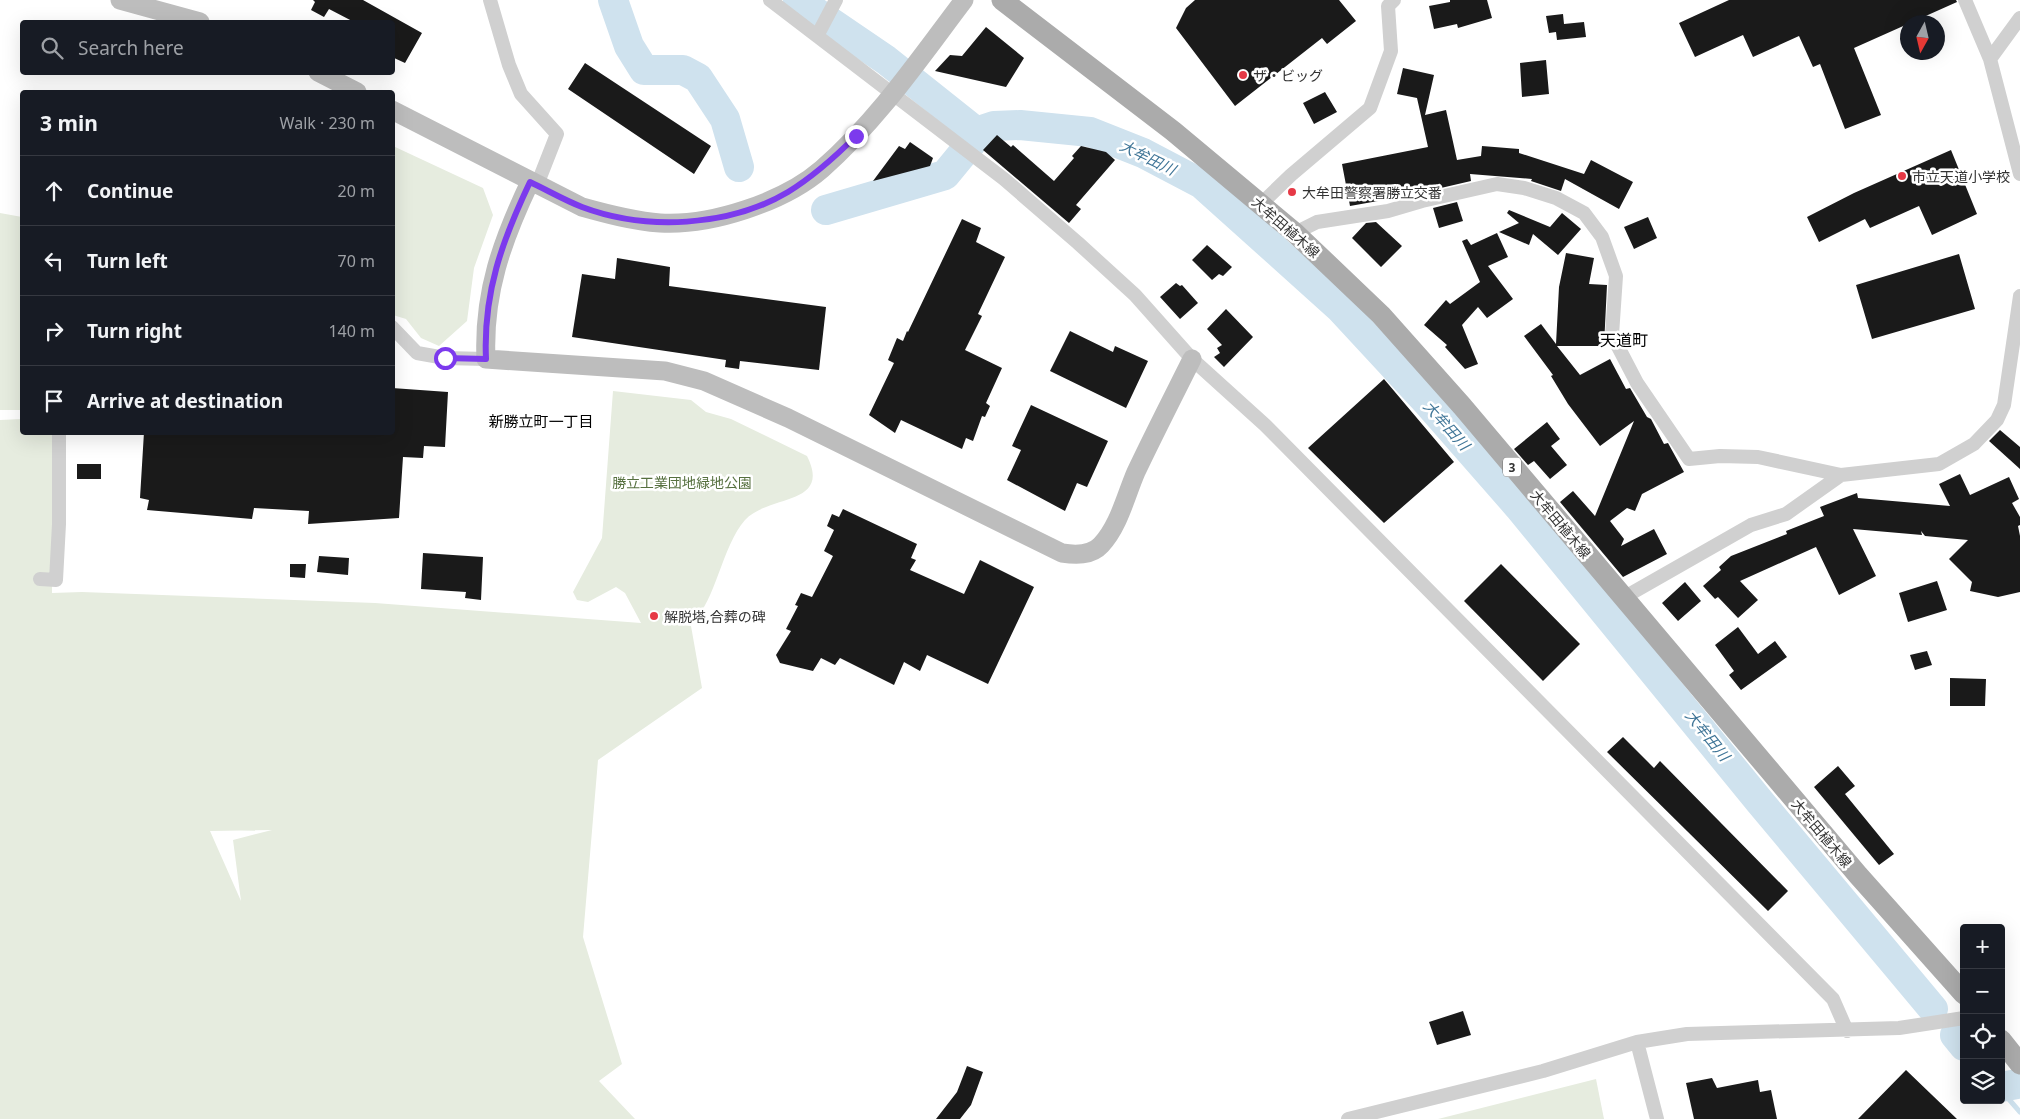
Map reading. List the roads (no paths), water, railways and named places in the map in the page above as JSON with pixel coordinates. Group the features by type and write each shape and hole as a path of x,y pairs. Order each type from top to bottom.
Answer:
{"main road":[{"name":"大牟田植木線","path":"1002,0 1173,131 1295,232 1381,315 1462,406 1858,875 1960,990"},
{"path":"2005,1045 2020,1064"}],"street":[{"path":"120,0 193,20"},
{"path":"486,359 485,333 491,286 507,231 534,184 557,134 521,94 509,65 490,0"},
{"path":"770,0 819,32 896,90 967,153 1004,179 1128,288 1192,359 1265,425 1833,1000 1848,1031"},
{"path":"395,112 534,184 582,207 612,216 661,223 706,219 742,212 787,192 821,170 856,136 896,90 964,0"},
{"path":"1261,204 1291,175 1370,108 1391,51 1388,6 1394,0"},
{"path":"1964,0 1990,59 2020,174"},
{"path":"819,32 833,5"},
{"path":"1990,59 2020,18"},
{"path":"324,75 354,90"},
{"path":"1295,232 1317,222 1388,212 1422,201 1497,184 1524,188 1556,198 1584,212 1602,237 1616,276 1612,334 1642,390 1689,459 1720,456 1758,457 1841,475 1939,464 1974,444 1997,420 2004,405 2020,296"},
{"path":"395,330 416,353 445,358 665,371 704,381 788,418 1062,553 1076,555 1090,552 1101,545 1112,527 1136,473 1192,359"},
{"path":"40,579 56,580 55,442"},
{"path":"1623,598 1751,525 1786,514 1841,475"},
{"path":"1348,1119 1534,1074 1636,1042 1687,1034 1848,1031 1900,1028 1960,1019"},
{"path":"1636,1042 1657,1119"}],"waterway":[{"name":"大牟田川","path":"613,0 629,46 644,70 683,70 698,78 725,119 739,167"},
{"path":"798,0 886,60 979,134"},
{"name":"大牟田川","path":"826,210 945,175 982,130 994,126 1020,125 1090,132 1143,153 1202,184 1340,308 1428,403 1519,507 1760,802 1933,1009"},
{"name":"大牟田川","path":"1955,1035 1960,1041"},
{"name":"大牟田川","path":"2005,1086 2017,1084"},
{"path":"2005,1095 2020,1112"}],"place":[{"name":"ザ・ビッグ","path":"1243,75"},
{"name":"市立天道小学校","path":"1902,176"},
{"name":"大牟田警察署勝立交番","path":"1292,192"},
{"name":"解脱塔,合葬の碑","path":"654,616"}],"district":[{"name":"天道町","path":"1624,340"},
{"name":"新勝立町一丁目","path":"541,421"}],"park label":[{"name":"勝立工業団地緑地公園","path":"682,482"}]}
